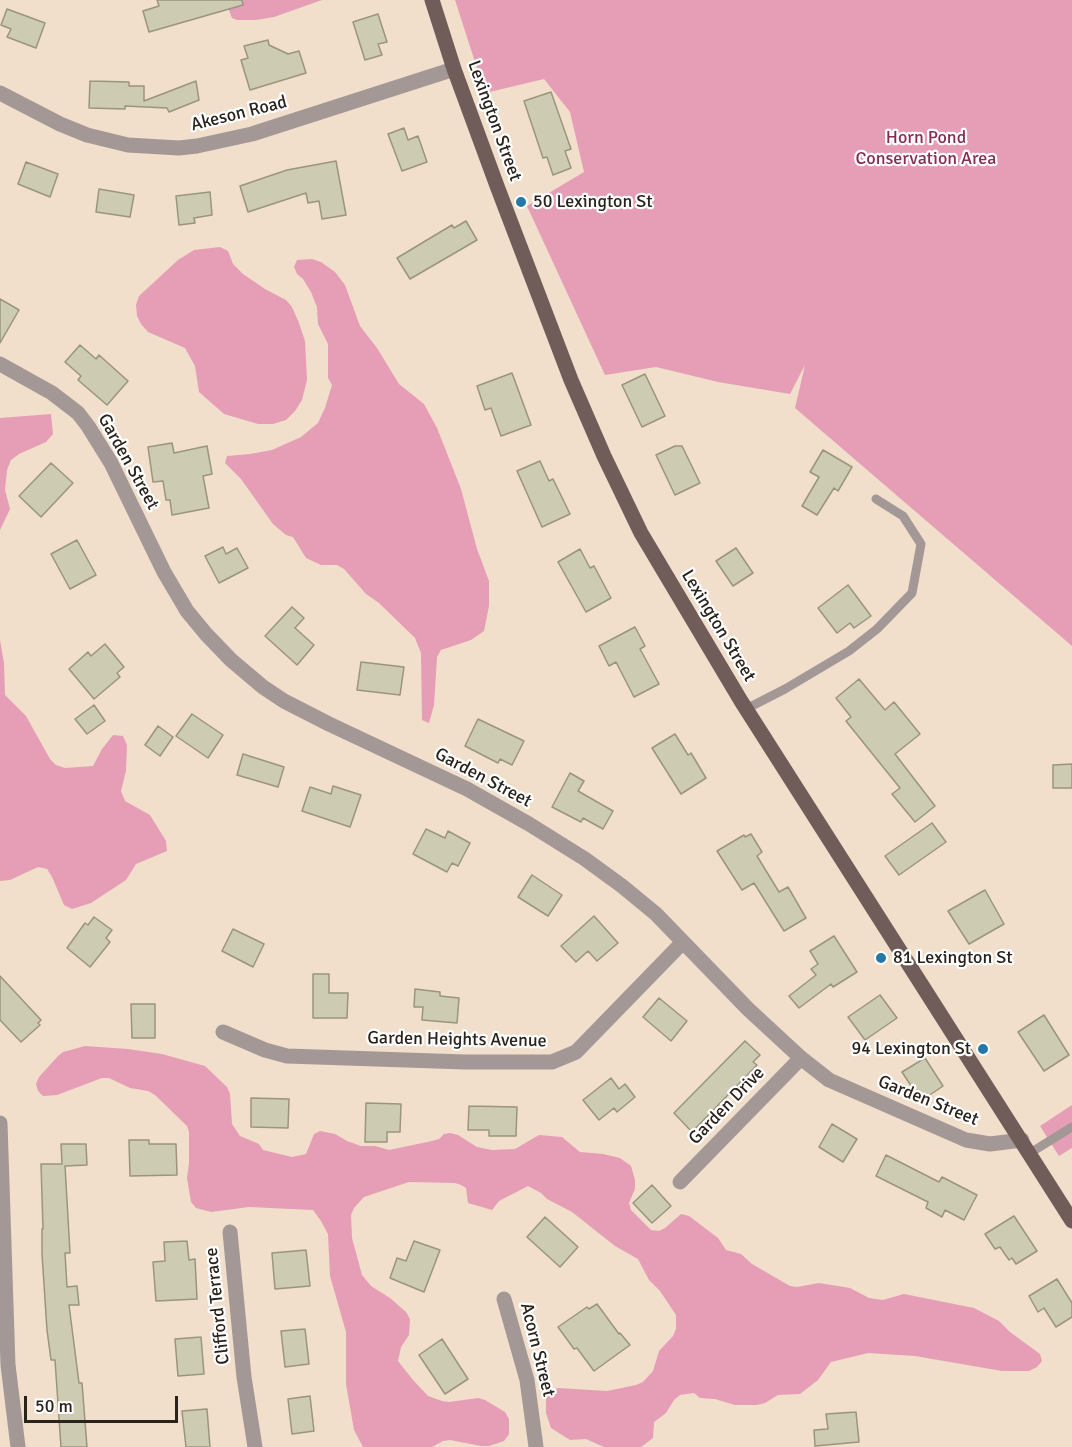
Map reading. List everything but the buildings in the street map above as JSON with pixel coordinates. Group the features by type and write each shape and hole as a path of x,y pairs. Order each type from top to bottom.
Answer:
{"main road":[{"name":"Lexington Street","path":"432,0 454,69 571,380 641,533 746,709 1072,1221"}],"street":[{"name":"Akeson Road","path":"0,93 60,124 87,135 128,145 179,148 252,134 454,69"},
{"name":"Garden Street","path":"0,364 52,393 78,413 111,463 179,599 206,634 245,672 284,701 467,789 585,859 656,914 748,1009 801,1058 829,1080 966,1140 1026,1147"},
{"name":"Garden Heights Avenue","path":"224,1032 265,1050 287,1056 488,1063 552,1062 576,1052 683,942"},
{"name":"Garden Drive","path":"680,1182 801,1058"},
{"path":"0,1123 3,1329 18,1447"},
{"name":"Clifford Terrace","path":"230,1232 244,1377 255,1447"},
{"name":"Acorn Street","path":"504,1299 526,1372 536,1447"}],"lane":[{"path":"746,709 785,690 849,651 877,628 912,593 921,544 903,516 876,499"},
{"path":"1026,1147 1072,1127"}],"green space":[{"path":"225,0 322,0 274,17 237,20 232,18"},
{"name":"Horn Pond Conservation Area","path":"455,0 1072,0 1072,646 795,408 805,365 790,394 718,382 656,367 605,375 527,206 584,172 570,112 544,79 485,93"},
{"path":"220,247 228,251 233,264 243,274 286,300 299,323 305,341 307,380 302,400 286,420 273,424 258,424 224,414 199,392 195,366 185,348 148,332 137,316 136,305 139,296 178,260 194,250"},
{"path":"312,259 321,262 335,272 345,285 360,326 377,348 399,384 424,404 437,428 461,489 477,549 489,581 489,606 484,631 471,640 441,650 437,657 434,705 429,723 422,720 421,653 415,638 379,603 366,594 344,569 337,565 321,565 306,558 293,537 286,535 273,524 241,479 225,463 227,456 272,450 301,437 318,423 325,408 332,385 328,378 328,344 318,324 317,307 311,292 294,267 297,260"},
{"path":"51,414 53,434 46,442 11,460 7,470 5,490 10,509 0,530 0,418"},
{"path":"0,640 4,663 5,695 26,716 50,759 56,765 65,768 93,766 113,735 123,736 127,745 126,771 121,791 125,801 150,815 166,841 167,851 136,864 126,880 91,903 72,909 64,905 47,869 38,867 10,880 0,881"},
{"path":"85,1046 162,1054 205,1066 227,1087 230,1094 232,1124 240,1136 259,1144 263,1150 292,1157 306,1154 314,1134 320,1131 335,1134 361,1146 375,1146 389,1150 432,1141 450,1133 458,1135 477,1147 492,1150 515,1149 539,1135 562,1137 580,1152 620,1158 631,1166 635,1189 629,1203 631,1210 651,1230 659,1231 665,1228 681,1214 689,1216 718,1238 726,1250 741,1254 752,1264 790,1286 819,1283 850,1288 869,1298 883,1300 904,1294 974,1308 999,1321 1040,1354 1042,1361 1029,1371 1002,1371 915,1356 868,1353 831,1362 818,1380 800,1394 778,1395 757,1405 735,1405 715,1399 700,1398 694,1393 680,1395 666,1413 654,1422 653,1438 641,1447 604,1447 586,1439 570,1440 551,1428 546,1413 546,1391 559,1388 607,1391 643,1382 653,1371 659,1351 673,1336 676,1329 676,1315 660,1291 649,1280 638,1259 615,1246 572,1212 528,1186 499,1201 492,1210 468,1203 466,1188 461,1185 409,1182 364,1197 354,1208 351,1215 352,1238 362,1275 371,1286 406,1312 410,1319 409,1335 401,1347 398,1361 413,1380 428,1396 442,1401 478,1398 485,1400 505,1412 509,1419 509,1434 504,1441 489,1446 450,1440 432,1447 363,1447 354,1430 346,1384 346,1332 330,1276 328,1234 321,1221 313,1210 249,1207 211,1212 196,1208 191,1202 187,1178 189,1132 187,1126 148,1091 130,1088 109,1078 102,1078 57,1095 43,1096 36,1084 39,1077 63,1052"},
{"path":"1072,1105 1072,1148 1059,1156 1040,1126"}],"place":[{"name":"50 Lexington St","path":"521,202"},
{"name":"81 Lexington St","path":"881,958"},
{"name":"94 Lexington St","path":"983,1049"}]}
